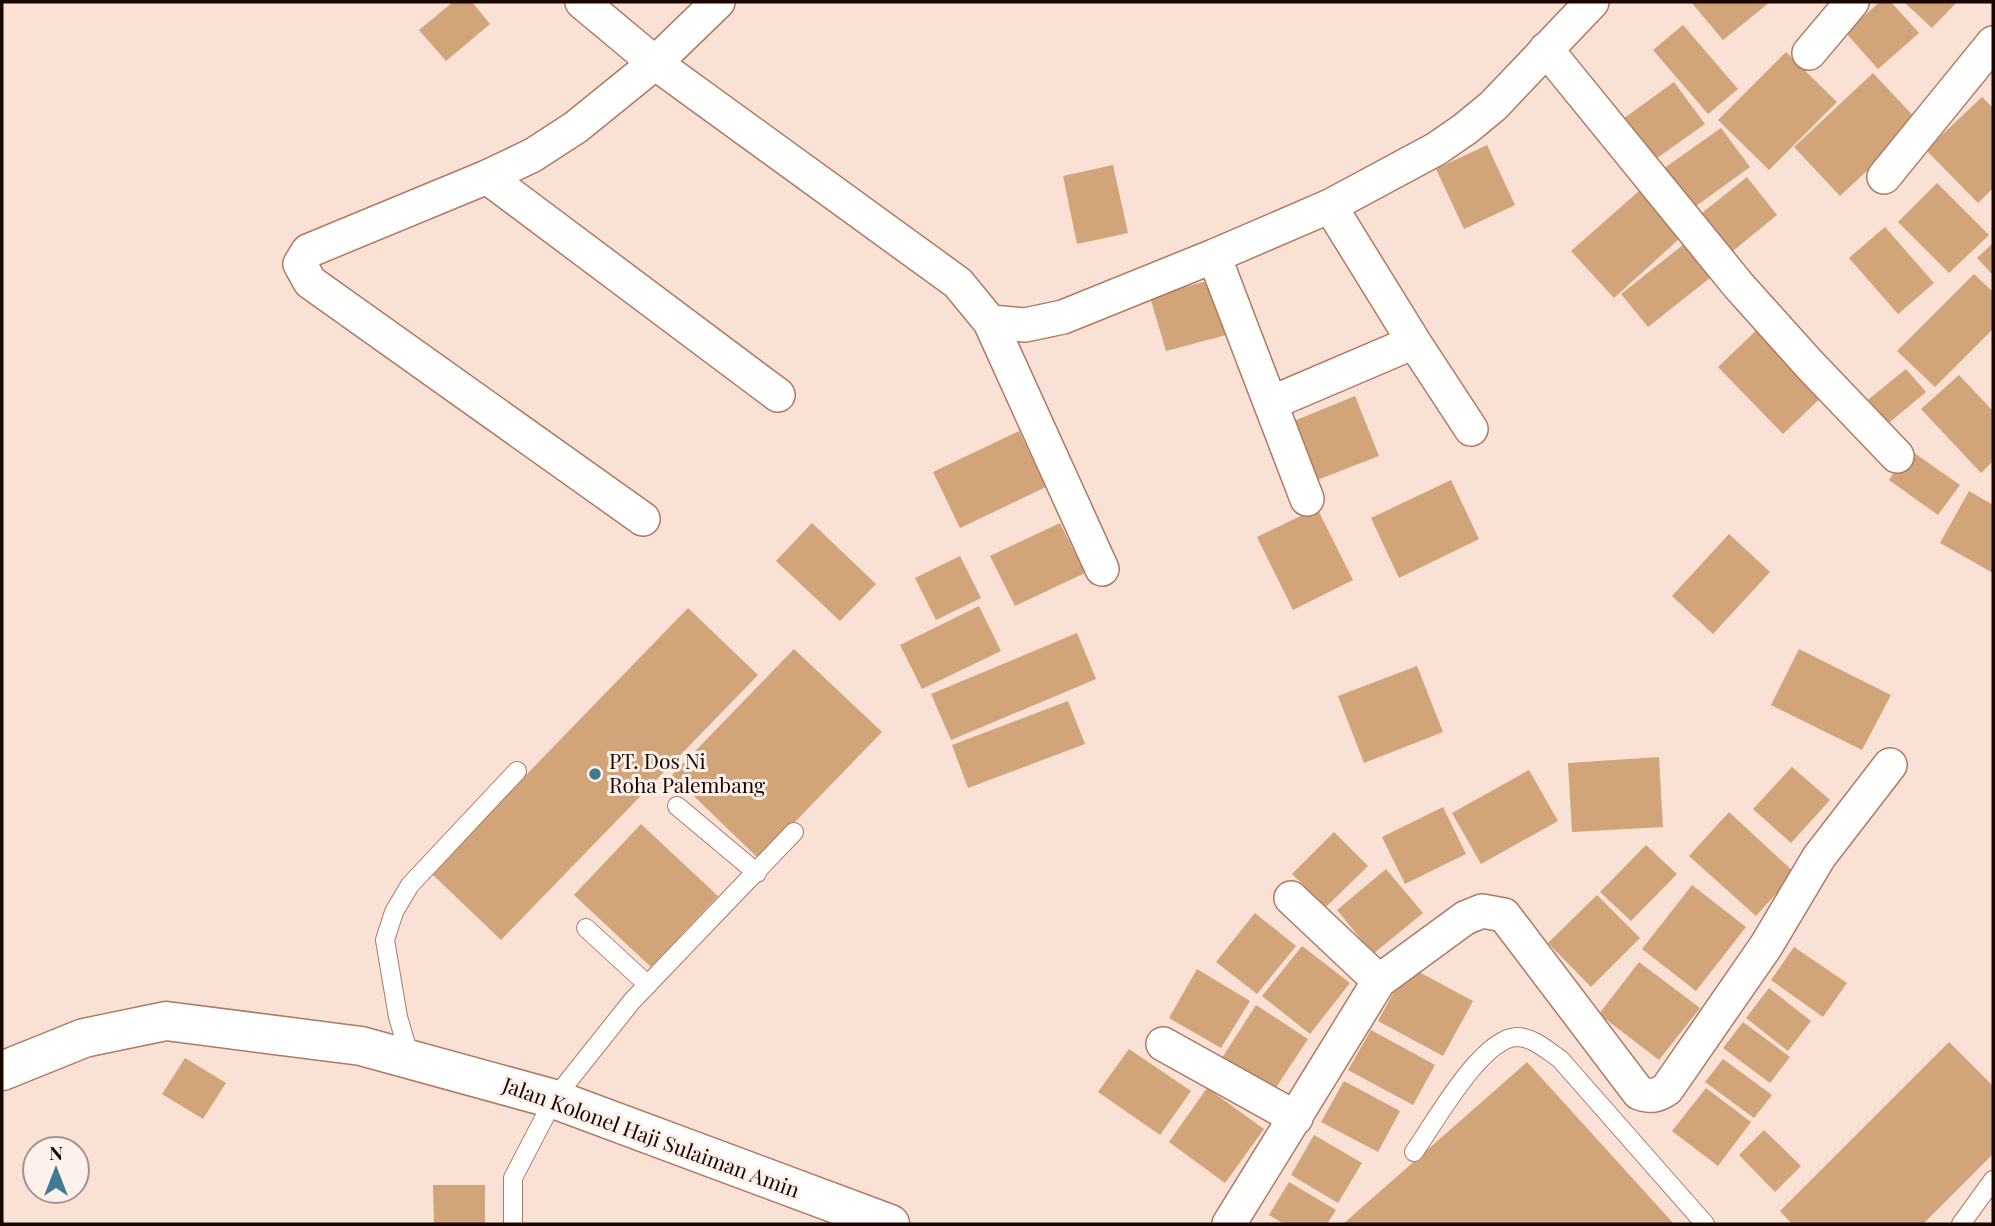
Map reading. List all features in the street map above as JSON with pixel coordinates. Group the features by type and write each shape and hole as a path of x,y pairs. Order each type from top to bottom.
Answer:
{"street":[{"path":"582,2 655,63 958,283 990,322 1102,569"},
{"path":"643,519 310,282 300,264 308,251 487,177 533,155 576,127 655,63 718,2"},
{"path":"990,322 1025,325 1063,317 1330,206 1436,149 1465,129 1493,106 1592,2"},
{"path":"1809,53 1852,2"},
{"path":"1884,177 1993,43"},
{"path":"1546,49 1739,286 1897,456"},
{"path":"487,177 778,395"},
{"path":"1330,206 1471,429"},
{"path":"1214,256 1307,499"},
{"path":"1271,403 1414,342"},
{"path":"1229,1224 1379,981 1465,918 1482,911 1504,915 1639,1093 1649,1096 1667,1089 1766,946 1819,857 1890,765"},
{"path":"1291,898 1379,981"},
{"name":"Jalan Kolonel Haji Sulaiman Amin","path":"2,1071 84,1038 166,1021 361,1046 554,1099 890,1224"},
{"path":"1163,1044 1296,1118"}],"lane":[{"path":"410,1058 398,1017 386,940 394,912 410,885 517,771"},
{"path":"677,806 757,873"},
{"path":"513,1224 513,1178 554,1099 648,985 794,832"},
{"path":"586,928 648,985"},
{"path":"1414,1152 1474,1064 1492,1047 1517,1037 1539,1044 1560,1059 1705,1224"},
{"path":"1961,1224 1993,1180"}],"building":[{"path":"453,2 472,2 490,24 446,61 419,30"},
{"path":"1691,2 1770,2 1723,40"},
{"path":"1880,2 1891,2 1919,33 1878,69 1845,32"},
{"path":"1904,2 1957,2 1932,28"},
{"path":"1683,25 1738,89 1708,114 1653,50"},
{"path":"1786,52 1837,102 1769,170 1718,120"},
{"path":"1873,73 1919,122 1840,196 1794,147"},
{"path":"1674,82 1705,124 1653,161 1623,119"},
{"path":"1982,97 1993,108 1993,188 1978,203 1926,150"},
{"path":"1721,128 1750,167 1692,209 1663,169"},
{"path":"1487,145 1515,205 1464,229 1436,169"},
{"path":"1113,165 1128,233 1077,244 1063,176"},
{"path":"1747,177 1777,215 1728,255 1697,217"},
{"path":"1648,183 1690,229 1614,298 1571,251"},
{"path":"1937,183 1989,235 1949,273 1898,222"},
{"path":"1885,227 1934,283 1898,314 1849,258"},
{"path":"1693,237 1720,270 1648,327 1621,294"},
{"path":"1993,243 1993,275 1977,258"},
{"path":"1974,274 1993,292 1993,329 1935,387 1897,351"},
{"path":"1210,280 1226,335 1166,351 1150,297"},
{"path":"1764,323 1829,390 1783,434 1718,367"},
{"path":"1906,369 1926,392 1884,427 1864,403"},
{"path":"1959,375 1993,411 1993,461 1981,473 1921,409"},
{"path":"1355,396 1379,456 1312,482 1289,423"},
{"path":"1019,431 1046,487 960,528 933,472"},
{"path":"1910,450 1960,485 1938,515 1889,480"},
{"path":"1451,480 1479,539 1399,578 1371,518"},
{"path":"1969,491 1993,505 1993,573 1940,543"},
{"path":"1317,508 1353,580 1293,610 1257,537"},
{"path":"812,523 876,584 840,621 776,561"},
{"path":"1060,523 1085,573 1015,606 990,556"},
{"path":"1729,534 1770,572 1713,634 1672,596"},
{"path":"960,556 981,598 936,620 915,578"},
{"path":"979,606 1001,651 922,689 900,645"},
{"name":"PT. Dos Ni Roha Palembang","path":"688,608 758,675 501,940 431,873"},
{"path":"1077,633 1096,679 951,740 931,694"},
{"path":"794,649 882,732 759,859 672,775"},
{"path":"1799,649 1891,695 1862,750 1771,705"},
{"path":"1417,666 1443,732 1364,763 1338,696"},
{"path":"1068,701 1085,744 968,788 952,745"},
{"path":"1659,757 1663,827 1572,832 1568,763"},
{"path":"1792,767 1830,800 1791,843 1753,809"},
{"path":"1529,770 1558,821 1481,864 1452,813"},
{"path":"1443,807 1466,854 1405,884 1382,837"},
{"path":"1729,812 1795,873 1756,916 1689,856"},
{"path":"641,824 718,896 651,967 574,895"},
{"path":"1334,832 1368,866 1326,907 1292,874"},
{"path":"1646,845 1677,874 1631,921 1600,892"},
{"path":"1386,869 1423,913 1373,954 1337,910"},
{"path":"1692,885 1746,927 1696,991 1642,949"},
{"path":"1597,895 1640,938 1591,987 1548,943"},
{"path":"1255,913 1296,946 1257,994 1216,962"},
{"path":"1302,946 1350,983 1310,1034 1262,996"},
{"path":"1794,947 1847,983 1823,1017 1771,980"},
{"path":"1639,962 1700,1008 1659,1060 1599,1014"},
{"path":"1408,966 1473,1001 1443,1056 1378,1021"},
{"path":"1197,969 1250,1001 1221,1048 1169,1018"},
{"path":"1769,988 1811,1021 1788,1051 1746,1018"},
{"path":"1256,1005 1308,1039 1273,1092 1222,1058"},
{"path":"1743,1022 1790,1057 1770,1083 1723,1048"},
{"path":"1371,1030 1435,1065 1413,1105 1348,1070"},
{"path":"1949,1042 1993,1086 1993,1154 1923,1224 1792,1224 1780,1211"},
{"path":"1129,1049 1191,1091 1160,1135 1098,1092"},
{"path":"185,1058 226,1083 203,1119 162,1094"},
{"path":"1723,1059 1772,1095 1754,1118 1705,1082"},
{"path":"1527,1062 1674,1224 1343,1224"},
{"path":"1344,1081 1400,1111 1378,1152 1321,1122"},
{"path":"1207,1088 1264,1129 1225,1183 1169,1142"},
{"path":"1706,1088 1751,1122 1718,1166 1672,1131"},
{"path":"1764,1130 1801,1166 1775,1192 1739,1155"},
{"path":"1314,1135 1362,1163 1338,1203 1291,1175"},
{"path":"1289,1182 1336,1210 1327,1224 1284,1224 1269,1215"},
{"path":"433,1185 485,1185 485,1224 434,1224"}],"place":[{"name":"PT. Dos Ni Roha Palembang","path":"595,774"}]}
